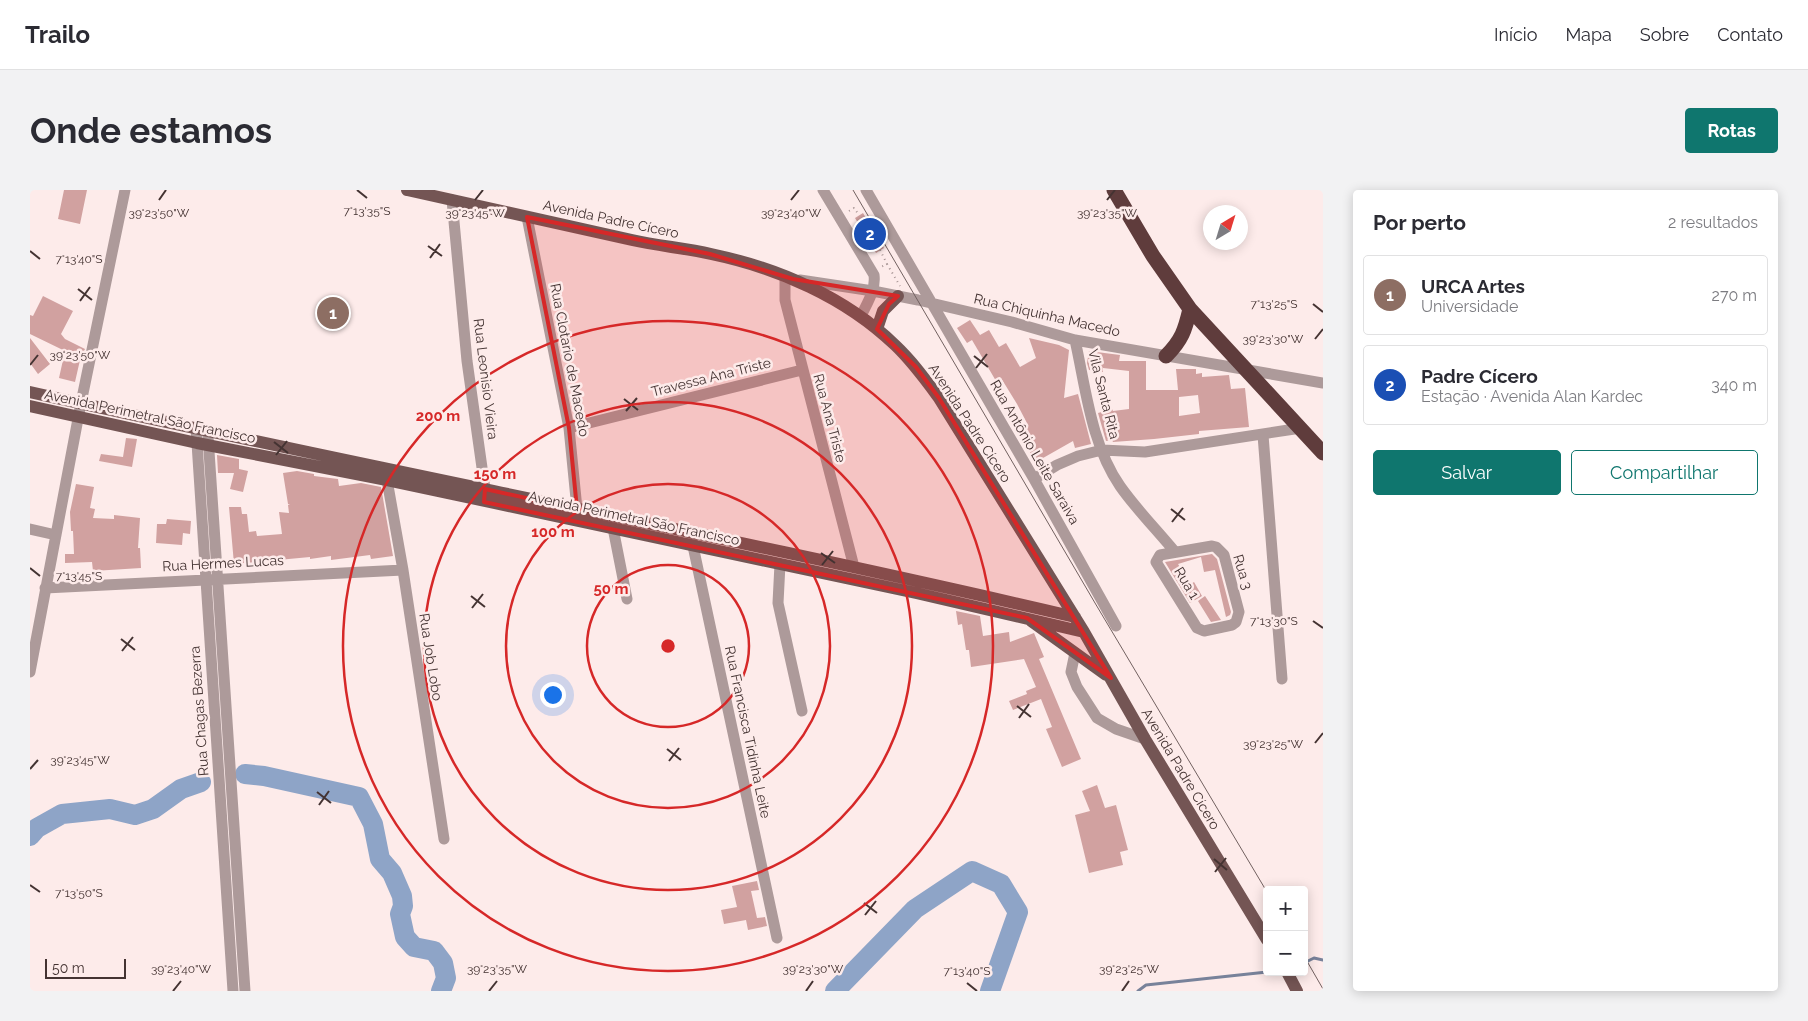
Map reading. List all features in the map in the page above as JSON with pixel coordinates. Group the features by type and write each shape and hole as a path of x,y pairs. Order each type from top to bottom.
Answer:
{"highway":[{"path":"1114,190 1153,256 1190,309 1323,454"},
{"path":"1166,356 1184,334 1190,309"}],"main road":[{"name":"Avenida Padre Cícero","path":"407,190 655,245 710,254 747,263 789,277 833,299 877,329 916,367 939,398 1075,617 1145,739 1263,933"},
{"path":"877,329 883,311 898,296"},
{"name":"Avenida Perimetral São Francisco","path":"30,392 202,429 485,495 613,528 692,539 854,567 1028,618 1084,632"},
{"name":"Avenida Perimetral São Francisco","path":"30,406 203,444 387,480 577,509 780,564 916,586 1075,617"},
{"path":"1028,618 1111,678"},
{"path":"1288,976 1296,989"}],"street":[{"path":"30,672 81,403 125,190"},
{"path":"823,190 874,275 873,291 860,316"},
{"name":"Rua Antônio Leite Saraiva","path":"866,190 1034,479 1116,626"},
{"name":"Rua Leonisio Vieira","path":"452,200 467,361 485,495"},
{"name":"Rua Clotario de Macedo","path":"528,217 569,428 577,509"},
{"name":"Rua Chiquinha Macedo","path":"789,277 898,296 1075,340 1245,370 1281,374 1323,383"},
{"name":"Rua Ana Triste","path":"789,277 785,300 854,567"},
{"name":"Vila Santa Rita","path":"1075,340 1094,428 1102,450 1120,485 1175,552"},
{"name":"Travessa Ana Triste","path":"569,428 802,370"},
{"path":"1034,479 1057,465 1078,456 1102,450 1145,452 1301,428"},
{"name":"Rua Chagas Bezerra","path":"202,429 233,991"},
{"path":"1263,435 1282,679"},
{"name":"Rua Job Lobo","path":"387,480 403,570 444,839"},
{"path":"613,528 627,599"},
{"path":"30,529 56,535"},
{"name":"Rua Francisca Tidinha Leite","path":"692,539 777,938"},
{"name":"Rua 3","path":"1175,552 1216,546 1224,555 1239,612 1236,622 1232,625 1210,630"},
{"name":"Rua 1","path":"1175,552 1160,555 1156,562 1197,628 1204,631 1210,630"},
{"path":"780,564 778,603 802,711"},
{"name":"Rua Hermes Lucas","path":"45,588 403,570"},
{"name":"Rua Chagas Bezerra","path":"211,579 245,991"},
{"path":"1075,653 1071,672 1077,687 1097,718 1116,729 1145,739"}],"path":[{"path":"854,208 859,215"},
{"path":"880,250 893,273"},
{"path":"882,268 887,264"}],"highlighted area":[{"path":"527,217 710,254 793,279 898,296 889,304 877,329 916,367 939,398 1111,678 1027,618 484,502 485,489 577,509 569,428"}],"building":[{"path":"64,190 87,190 80,224 58,219"},
{"path":"863,213 884,248 876,253 855,218"},
{"path":"43,296 73,311 61,334 65,339 85,349 80,360 75,382 59,378 65,351 30,334 30,315 33,316"},
{"path":"970,320 980,335 989,330 999,347 1006,343 1020,367 1036,358 1029,338 1059,345 1069,350 1064,398 1078,394 1091,444 1075,448 1073,441 1036,462 1017,431 1028,425 1017,404 1001,378 996,381 972,340 967,343 957,328"},
{"path":"30,338 50,364 38,374 30,363"},
{"path":"1089,351 1120,355 1119,361 1146,361 1146,390 1178,390 1176,369 1196,369 1196,374 1202,373 1202,377 1229,375 1231,389 1245,388 1249,427 1199,431 1199,434 1154,439 1106,441 1098,413 1112,409 1113,411 1129,409 1129,371 1103,368 1103,372 1089,370 1087,363","holes":["1198,395 1200,413 1179,416 1179,397"]},
{"path":"126,438 137,439 132,467 99,461 101,454 123,457"},
{"path":"217,455 239,459 239,469 248,471 243,492 230,489 234,473 218,473"},
{"path":"297,471 314,474 314,476 338,479 339,486 361,483 381,487 393,556 371,559 370,555 331,560 331,556 310,559 310,557 234,564 229,507 241,507 242,514 247,514 249,532 256,531 257,536 282,534 279,512 289,513 288,505 290,505 288,504 283,473"},
{"path":"76,484 94,487 90,508 95,509 93,518 114,519 114,515 140,518 138,548 140,548 141,568 93,571 92,562 65,563 65,554 74,554 70,512"},
{"path":"167,519 191,521 190,534 183,533 182,545 156,543 157,524 166,524"},
{"path":"1212,554 1217,559 1231,612 1226,617 1215,570 1204,572 1201,557 1178,564 1191,584 1194,582 1202,596 1190,603 1165,562"},
{"path":"1205,596 1221,620 1211,622 1198,601"},
{"path":"956,611 980,616 983,636 1009,632 1010,642 1034,633 1044,657 1039,659 1081,759 1062,767 1046,729 1052,727 1041,699 1013,710 1009,701 1027,694 1026,691 1036,687 1024,659 971,667 969,650 966,650 962,624 958,625"},
{"path":"1097,785 1105,808 1116,805 1128,850 1120,852 1123,865 1089,873 1075,815 1090,811 1082,791"},
{"path":"757,881 759,890 751,891 757,918 765,917 767,926 748,930 746,920 724,924 721,910 737,907 732,886"}],"waterway":[{"path":"245,774 264,776 359,797 373,824 380,859 392,873 402,896 403,906 400,914 405,937 414,947 434,951 443,963 446,978 441,991"},
{"path":"30,836 37,828 62,814 110,809 135,815 153,809 181,789 201,782"},
{"path":"835,991 915,909 972,871 1001,884 1018,912 990,991"},
{"path":"1308,961 1314,958 1323,960"},
{"path":"1138,991 1146,985 1263,972"}],"tram line":[{"path":"853,190 1263,886"},
{"path":"1308,963 1323,989"}],"place":[{"name":"Padre Cícero","path":"870,234"},
{"name":"URCA Artes","path":"333,313"}]}
